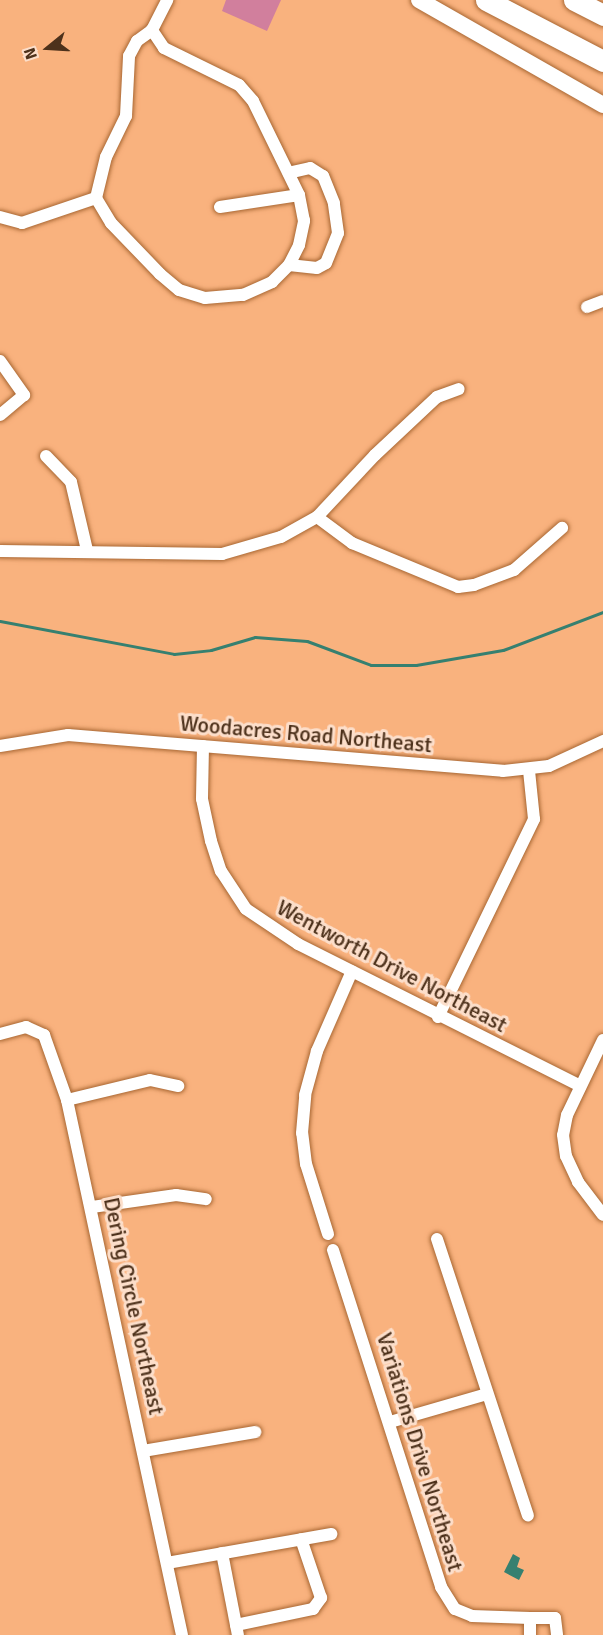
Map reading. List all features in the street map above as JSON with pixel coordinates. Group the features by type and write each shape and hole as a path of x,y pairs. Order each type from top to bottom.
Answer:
{"highway":[{"path":"486,0 603,62"},
{"path":"574,0 603,15"}],"main road":[{"path":"419,0 603,105"}],"street":[{"path":"152,30 169,52 239,85 253,100 299,195 302,235 289,266 272,282 237,297 205,298 179,290 111,223 96,198 106,157 126,116 129,56 137,41 152,30 167,0"},
{"path":"289,173 310,168 323,176 334,203 338,233 326,263 317,268 289,266"},
{"path":"220,207 299,195"},
{"path":"0,217 22,223 46,218 96,198"},
{"path":"586,307 603,301"},
{"path":"0,360 24,394 0,415"},
{"path":"0,551 87,550 222,554 281,537 317,518 375,455 437,397 459,389"},
{"path":"46,456 71,482 87,550"},
{"path":"317,518 352,543 458,587 474,585 514,570 562,528"},
{"name":"Woodacres Road Northeast","path":"0,746 68,735 457,769 529,771 603,741"},
{"name":"Wentworth Drive Northeast","path":"203,746 204,810 221,871 246,909 266,925 438,1017 579,1086"},
{"path":"438,1017 534,819 529,771"},
{"path":"328,1234 316,1198 302,1133 305,1095 317,1051 352,971"},
{"name":"Dering Circle Northeast","path":"0,1034 26,1027 44,1035 67,1100 92,1207 182,1635"},
{"path":"603,1040 579,1086 563,1135 566,1156 578,1182 603,1215"},
{"path":"67,1100 150,1080 178,1086"},
{"path":"92,1207 176,1195 206,1199"},
{"path":"437,1239 528,1515"},
{"name":"Variations Drive Northeast","path":"333,1250 390,1422 433,1567 455,1609 472,1616 555,1618 557,1635"},
{"path":"390,1422 487,1394"},
{"path":"143,1450 255,1432"},
{"path":"167,1563 331,1534"},
{"path":"222,1553 237,1630 313,1610 321,1598 301,1539"},
{"path":"530,1618 530,1635"}],"shaded area":[{"path":"226,0 281,0 267,31 222,11"}],"water":[{"path":"513,1554 520,1558 517,1567 524,1570 519,1580 504,1572"}],"waterway":[{"path":"0,621 174,654 211,650 255,637 307,641 371,665 416,665 503,650 603,612"}]}
